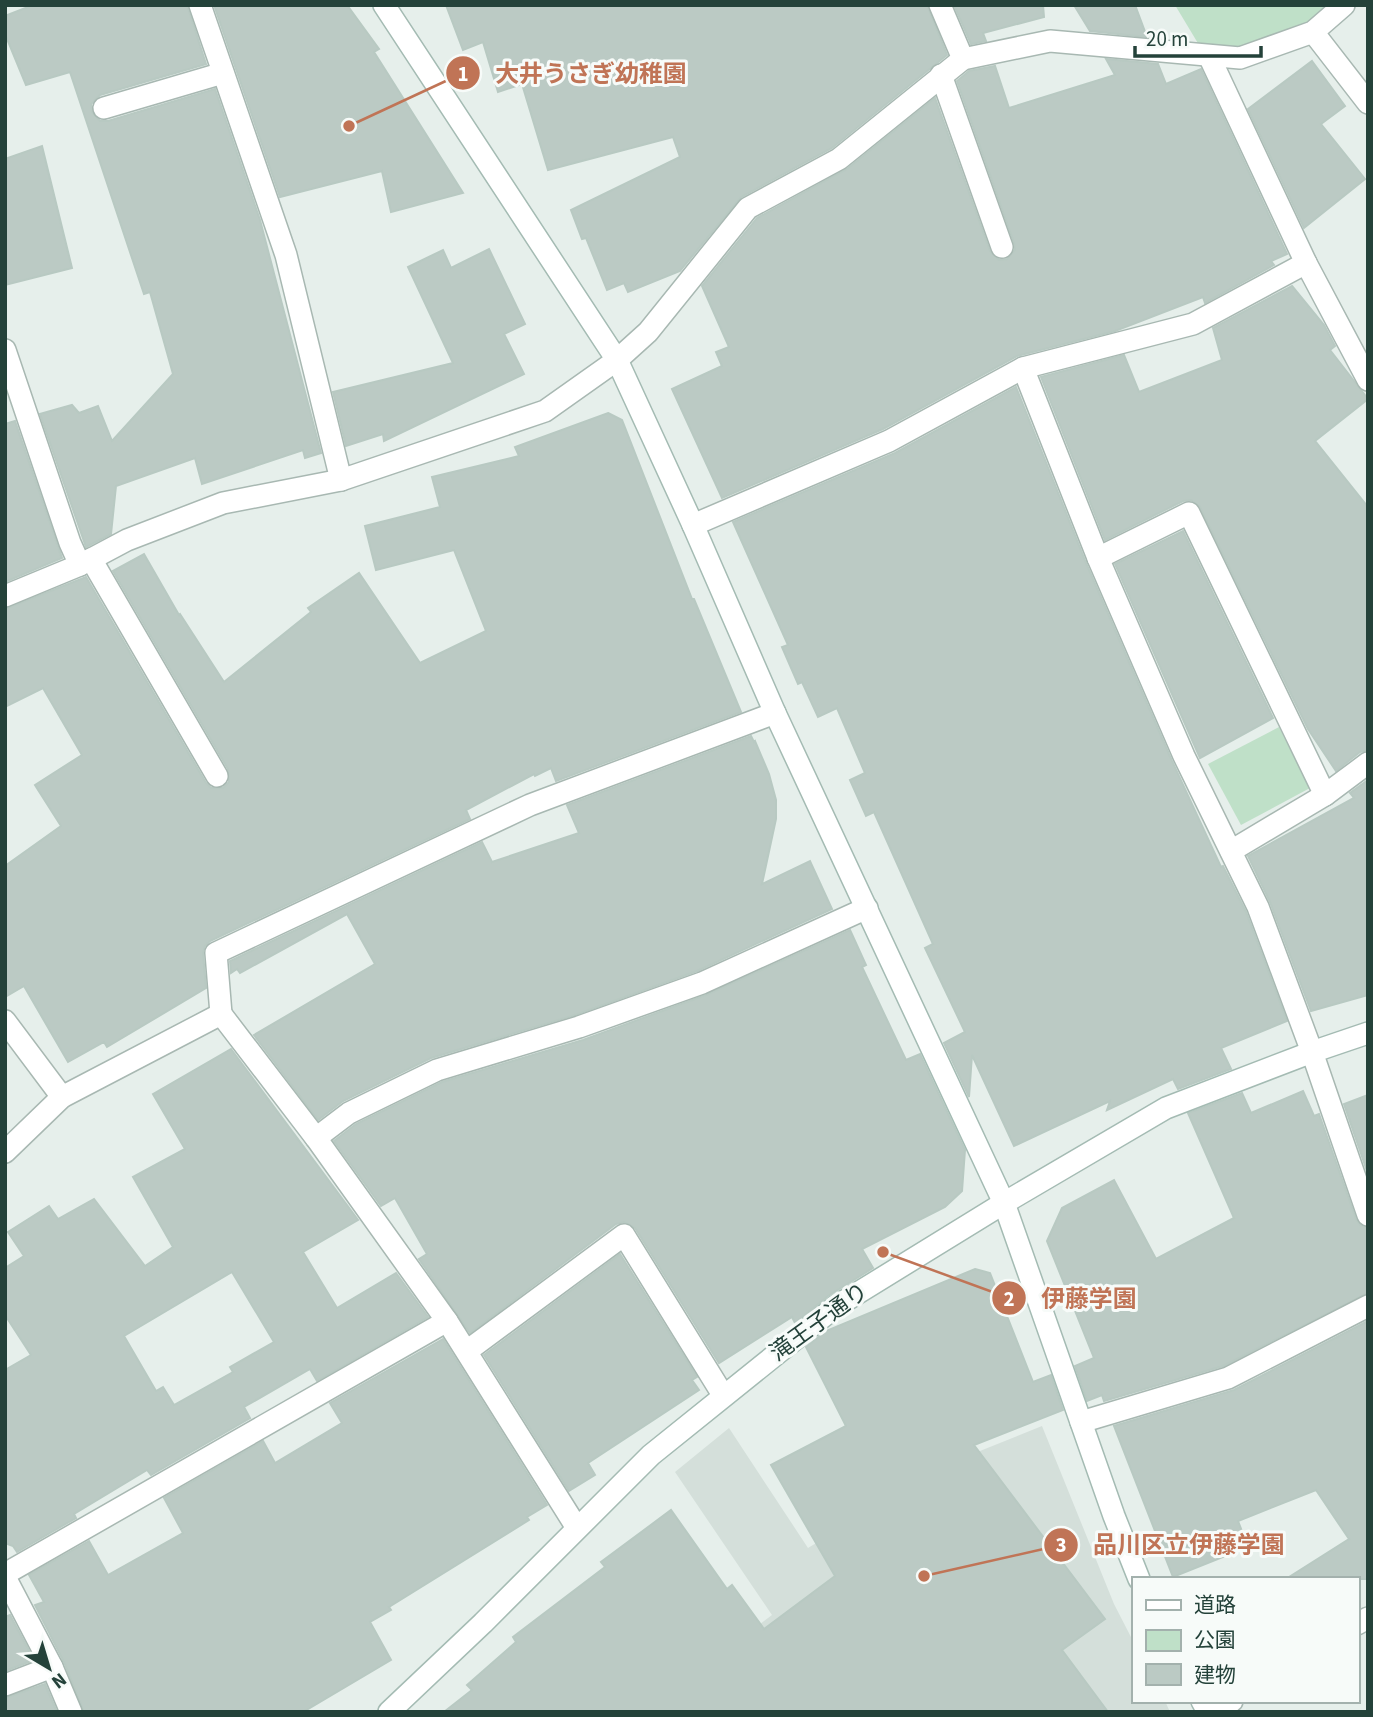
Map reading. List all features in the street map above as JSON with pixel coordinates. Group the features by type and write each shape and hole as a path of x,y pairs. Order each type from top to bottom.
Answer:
{"street":[{"path":"200,5 286,255 341,480"},
{"path":"384,5 617,360 775,713 1004,1203 1114,1516 1138,1577"},
{"path":"940,5 962,59"},
{"path":"5,596 85,562 127,540 180,528 223,503 341,480 545,411 617,360 648,332 748,208 839,159 962,59 1051,41 1240,58 1313,32 1344,5"},
{"path":"1313,32 1368,103"},
{"path":"1209,56 1306,263 1368,380"},
{"path":"104,108 223,73"},
{"path":"941,75 1002,247"},
{"path":"693,525 889,441 1023,368 1193,324 1306,263"},
{"path":"5,350 70,543 85,562 216,776"},
{"path":"1023,368 1098,558 1184,756 1258,907 1368,1215"},
{"path":"1098,558 1189,513 1325,795"},
{"path":"577,1528 447,1321 316,1138 221,1014 216,953 530,805 775,713"},
{"path":"1231,851 1325,795 1368,763"},
{"path":"316,1138 349,1113 437,1070 579,1027 702,983 867,908"},
{"path":"5,1152 62,1097 221,1014"},
{"path":"5,1021 62,1097"},
{"name":"滝王子通り","path":"389,1712 483,1623 651,1455 835,1307 1166,1108 1368,1033"},
{"path":"467,1351 624,1235 723,1395"},
{"path":"1081,1422 1228,1378 1368,1306"},
{"path":"71,1712 52,1667 5,1575 447,1321"},
{"path":"5,1685 52,1667"}],"shaded area":[{"path":"1042,1426 1114,1604 1132,1639 1132,1703 1166,1703 1170,1712 687,1712 672,1691 772,1615 675,1472 729,1428 808,1548 945,1465"}],"green space":[{"path":"1175,5 1344,5 1313,32 1205,55"},
{"path":"1279,727 1310,788 1241,825 1208,764"}],"building":[{"path":"33,5 187,5 206,64 100,95 91,104 92,112 100,121 108,121 215,89 260,220 321,453 305,458 303,450 202,484 195,458 116,486 111,534 86,547 40,414 72,405 79,413 98,406 112,441 173,374 150,292 144,294 70,72 26,85 5,34 5,16"},
{"path":"214,5 347,5 379,49 374,52 463,193 391,212 382,171 280,197"},
{"path":"446,5 927,5 947,55 832,148 741,197 680,271 628,292 624,283 607,290 586,238 582,239 571,210 680,157 673,137 548,170 522,84 498,92 483,42 463,50"},
{"path":"954,5 1043,5 1044,17 983,33 986,41 971,44"},
{"path":"1074,5 1135,5 1147,37 1090,31"},
{"path":"1106,59 1158,64 1166,84 1201,69 1287,254 1271,261 1274,265 1205,303 1203,297 1115,331 1017,356 883,429 722,498 672,389 722,366 716,352 729,347 702,286 757,218 847,169 935,98 990,251 999,260 1007,259 1015,250 1014,243 957,81 969,71 995,66 1009,108 1115,75"},
{"path":"1312,61 1345,106 1321,124 1365,179 1304,228 1248,109"},
{"path":"42,146 72,268 5,285 5,159"},
{"path":"489,249 525,324 504,334 524,374 384,441 383,434 346,446 333,392 453,363 408,267 443,250 451,268"},
{"path":"1292,286 1324,325 1335,346 1330,350 1368,399 1315,441 1368,507 1368,750 1360,752 1336,771 1308,729 1200,507 1191,500 1183,501 1105,540 1041,377 1124,355 1139,392 1222,360 1213,328"},
{"path":"1016,387 1086,563 1172,761 1221,867 1223,866 1246,912 1287,1021 1221,1048 1231,1069 1178,1089 1173,1079 1107,1110 1110,1101 1014,1146 972,1055 969,1097 944,1043 965,1032 925,948 933,944 874,812 866,816 850,780 865,773 837,708 818,717 802,682 798,684 782,647 788,645 733,522 895,453"},
{"path":"608,413 622,420 692,599 741,712 556,781 551,768 535,776 534,774 466,810 470,819 210,941 203,953 206,988 107,1047 104,1042 68,1062 24,986 5,997 5,866 61,826 35,785 82,755 43,688 5,707 5,609 86,577 206,783 211,788 223,788 229,782 228,769 113,571 144,554 179,615 224,682 311,612 308,608 359,573 420,663 486,631 454,550 376,570 365,526 440,507 432,477 519,456 515,447"},
{"path":"15,421 62,558 5,582 5,424"},
{"path":"1183,531 1273,718 1200,758 1115,564"},
{"path":"751,736 769,774 776,800 776,819 762,884 810,861 832,909 697,971 575,1015 431,1058 343,1101 318,1120 254,1035 375,964 347,914 240,973 237,969 231,973 230,961 482,842 492,862 579,833 567,805"},
{"path":"1368,780 1368,995 1311,1011 1270,902 1248,856 1354,798 1350,793"},
{"path":"850,930 866,965 862,967 906,1060 920,1054 965,1150 962,1191 945,1207 862,1249 873,1268 828,1296 795,1323 792,1317 719,1363 635,1228 624,1222 616,1224 470,1333 419,1259 427,1254 395,1198 381,1206 334,1141 356,1124 442,1082 583,1040 706,995"},
{"path":"231,1049 358,1220 303,1252 337,1308 396,1273 428,1317 317,1381 310,1369 244,1407 250,1418 151,1475 147,1470 74,1514 76,1518 17,1552 13,1546 5,1543 5,1370 31,1355 5,1315 5,1268 24,1256 8,1232 49,1206 58,1219 94,1199 145,1266 173,1247 133,1177 185,1149 153,1094","holes":["232,1272 274,1342 230,1367 233,1372 174,1405 163,1387 156,1391 124,1336"]},
{"path":"1303,1091 1314,1116 1319,1114 1356,1219 1360,1225 1368,1228 1368,1293 1223,1366 1104,1401 1102,1395 1087,1401 1075,1366 1094,1358 1047,1241 1062,1208 1114,1180 1156,1259 1234,1218 1188,1113 1242,1093 1251,1113"},
{"path":"1368,1095 1368,1174 1344,1104"},
{"path":"620,1254 697,1377 692,1380 699,1390 588,1463 595,1475 569,1491 484,1355"},
{"path":"975,1269 990,1273 1033,1382 1051,1375 1063,1410 974,1445 1105,1619 1062,1650 1108,1712 444,1712 472,1690 467,1685 516,1642 513,1637 605,1567 601,1562 671,1510 727,1589 732,1585 764,1629 835,1576 771,1465 846,1426 806,1347 826,1331"},
{"path":"1368,1321 1368,1579 1289,1577 1349,1539 1316,1490 1238,1521 1248,1547 1173,1577 1114,1426 1234,1390"},
{"path":"443,1339 547,1505 527,1517 529,1520 389,1607 391,1610 370,1622 391,1660 303,1712 84,1712 64,1662 35,1605 44,1602 29,1575 89,1541 108,1575 183,1533 164,1498 263,1441 275,1463 342,1423 330,1403"},
{"path":"10,1615 34,1660 5,1671 5,1617"},
{"path":"45,1684 57,1712 5,1712 5,1698"}],"place":[{"name":"大井うさぎ幼稚園","path":"349,126"},
{"name":"伊藤学園","path":"883,1252"},
{"name":"品川区立伊藤学園","path":"924,1576"}]}
